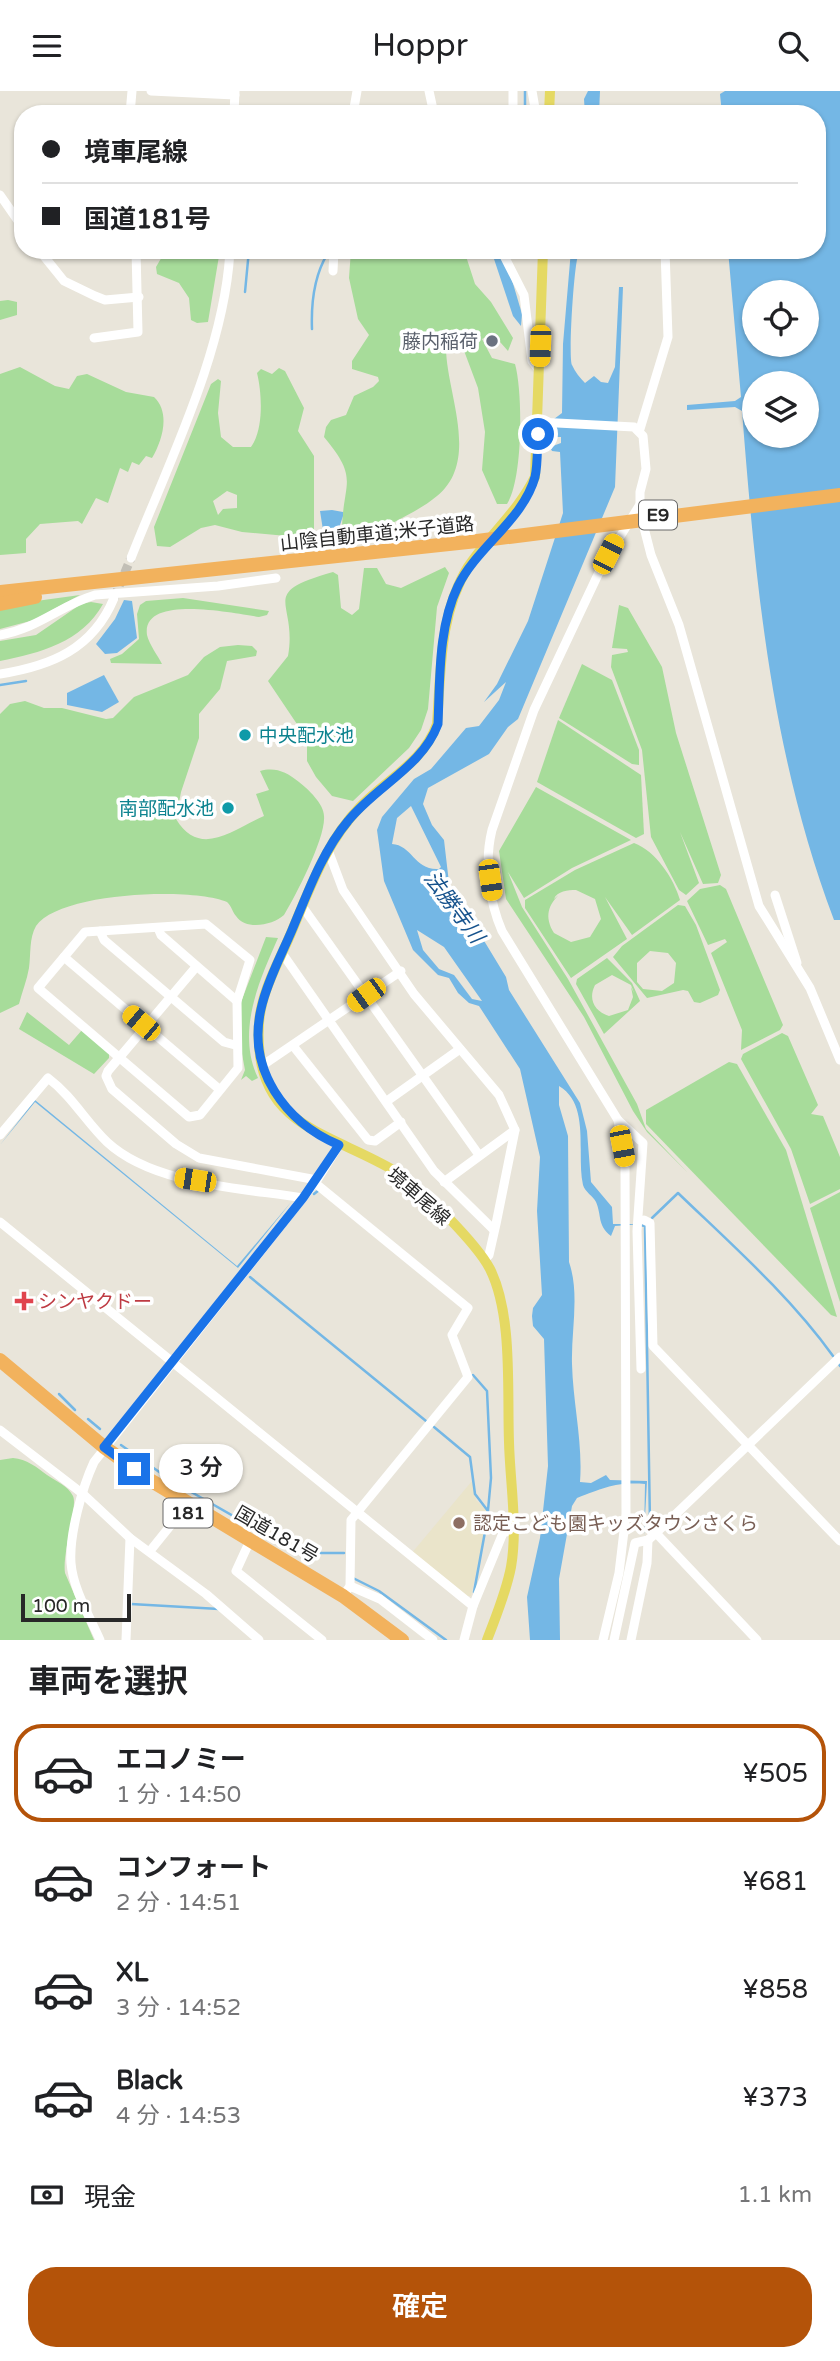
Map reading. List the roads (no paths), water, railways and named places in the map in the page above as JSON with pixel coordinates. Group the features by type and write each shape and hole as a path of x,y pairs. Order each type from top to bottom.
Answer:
{"highway":[{"name":"山陰自動車道;米子道路","path":"0,588 477,539 840,493"},
{"name":"山陰自動車道;米子道路","path":"0,588 189,573 319,556"},
{"path":"0,604 189,573"},
{"name":"国道181号","path":"3,1368 102,1450 126,1474 311,1585 387,1640"},
{"name":"国道181号","path":"102,1450 186,1504 346,1591 402,1640"}],"main road":[{"name":"境車尾線","path":"487,1640 504,1596 511,1565 512,1530 503,1314 495,1280 485,1259 404,1177 312,1132 288,1112 271,1087 263,1065 259,1045 260,1016 282,953 328,850 362,805 410,764 433,735 438,724 443,648 457,589 469,566 526,497 535,477 542,423 539,370 543,259"}],"street":[{"path":"151,91 235,93"},
{"path":"0,195 14,215"},
{"path":"46,259 64,281 95,296 105,300 139,297"},
{"path":"94,338 138,332 137,259"},
{"path":"131,558 208,361 219,321 229,259"},
{"path":"333,271 334,259"},
{"path":"506,259 524,295 532,361 539,370"},
{"path":"664,259 668,337 637,428 646,457 639,506 651,555 679,625 759,906 810,988 840,1060"},
{"path":"542,423 637,428"},
{"path":"639,506 601,566 534,710 492,830 488,850 492,900 502,931 593,1075 618,1120 643,1143 640,1369"},
{"path":"0,635 41,624 77,600 95,595 218,586 276,577"},
{"path":"0,674 39,667 72,652 95,632 114,598"},
{"path":"328,850 343,890 414,993 499,1095 515,1130 489,1255 485,1259"},
{"path":"775,895 800,973"},
{"path":"302,906 479,1155"},
{"path":"206,924 250,960 237,1001 235,1045 238,1068 200,1115 189,1117 38,988 85,932 100,931 206,924"},
{"path":"158,928 161,935 195,967 237,1001"},
{"path":"100,931 104,940 224,1042 235,1045"},
{"path":"282,953 444,1182 494,1230"},
{"path":"64,957 219,1089"},
{"path":"195,967 106,1076 112,1089 190,1153 211,1161 316,1181 468,1308 452,1335 468,1370 468,1377 357,1513 349,1527 346,1591 380,1599 433,1640"},
{"path":"263,1065 294,1047 401,971"},
{"path":"294,1047 368,1140 375,1141 401,1122"},
{"path":"387,1101 460,1049"},
{"path":"0,1135 48,1078 77,1104 108,1143 149,1168 172,1176 303,1198"},
{"path":"603,1640 619,1573 626,1482 626,1174 618,1120"},
{"path":"444,1182 515,1130"},
{"path":"100,1640 74,1578 71,1563 82,1494 102,1450 303,1198 339,1145"},
{"path":"0,1222 473,1606"},
{"path":"640,1223 650,1223 653,1346 840,1541"},
{"path":"614,1640 634,1546 638,1540 648,1540 656,1533 840,1357"},
{"path":"0,1430 82,1494 130,1538 206,1594 258,1640"},
{"path":"150,1552 183,1510"},
{"path":"464,1640 473,1606 503,1533 512,1530"},
{"path":"656,1533 757,1640"},
{"path":"126,1640 130,1538"},
{"path":"631,1640 647,1563 648,1540"},
{"path":"247,1547 236,1571 322,1640"}],"water":[{"path":"588,91 600,91 599,105 584,105"},
{"path":"725,91 840,91 840,920 834,920 813,857 781,732 761,606 745,448 819,448 819,371 742,371 742,411 735,407 687,410 687,405 735,401 741,397 729,259 826,259 826,105 721,105 720,94"},
{"path":"494,259 503,259 509,270 522,314 521,326 513,316"},
{"name":"法勝寺川","path":"570,259 577,259 571,358 572,365 585,383 594,376 601,382 608,383 615,367 619,287 623,287 615,487 518,719 508,727 489,754 428,788 423,804 432,825 444,840 449,883 506,977 509,990 580,1103 587,1131 591,1182 612,1207 613,1224 644,1224 615,1226 611,1236 604,1228 596,1202 583,1185 579,1117 569,1094 559,1086 559,1105 568,1136 569,1262 575,1300 572,1364 580,1482 591,1483 606,1475 610,1480 647,1481 644,1536 645,1484 617,1485 577,1498 572,1506 559,1579 560,1640 530,1640 527,1597 540,1538 548,1466 544,1339 533,1326 532,1316 533,1308 542,1295 537,1211 540,1157 520,1069 479,1006 469,1003 458,993 449,978 438,975 413,950 384,881 377,830 382,817 414,779 431,769 466,728 479,726 499,700 506,682 484,702 497,684 528,621 563,513 560,452 552,451 550,447 561,443 561,437 553,437 554,419 562,413 563,344","holes":["411,806 441,867 431,869 424,866 399,845 392,844 397,818","417,930 444,947 482,1001 472,999 454,975 439,969 423,950"]},
{"path":"320,511 343,512 343,516 335,540 325,543"},
{"path":"124,600 132,601 137,638 117,653 105,654 96,644 115,619"},
{"path":"104,675 119,702 102,712 67,705 67,693"},
{"path":"35,1100 237,1266 292,1201 238,1268 35,1102 0,1145"}],"waterway":[{"path":"525,91 525,105"},
{"path":"245,292 248,259"},
{"path":"312,329 315,288 325,259"},
{"path":"0,685 26,681"},
{"path":"314,1194 319,1190"},
{"path":"652,1218 678,1193 779,1291 833,1356"},
{"path":"640,1225 645,1226 650,1523 657,1529"},
{"path":"250,1277 426,1421"},
{"path":"473,1375 487,1391 491,1478 487,1521 474,1592"},
{"path":"59,1394 75,1410"},
{"path":"88,1419 100,1429"},
{"path":"434,1427 470,1457 475,1494 488,1511"},
{"path":"121,1445 172,1481 298,1553 344,1553"},
{"path":"353,1578 379,1591 446,1640"},
{"path":"131,1604 219,1609"}],"tunnel":[{"path":"114,598 131,558"}],"place":[{"name":"藤内稲荷","path":"492,341"},
{"name":"中央配水池","path":"245,735"},
{"name":"南部配水池","path":"228,808"},
{"name":"シンヤクドー","path":"24,1301"},
{"name":"認定こども園キッズタウンさくら","path":"459,1523"}]}
